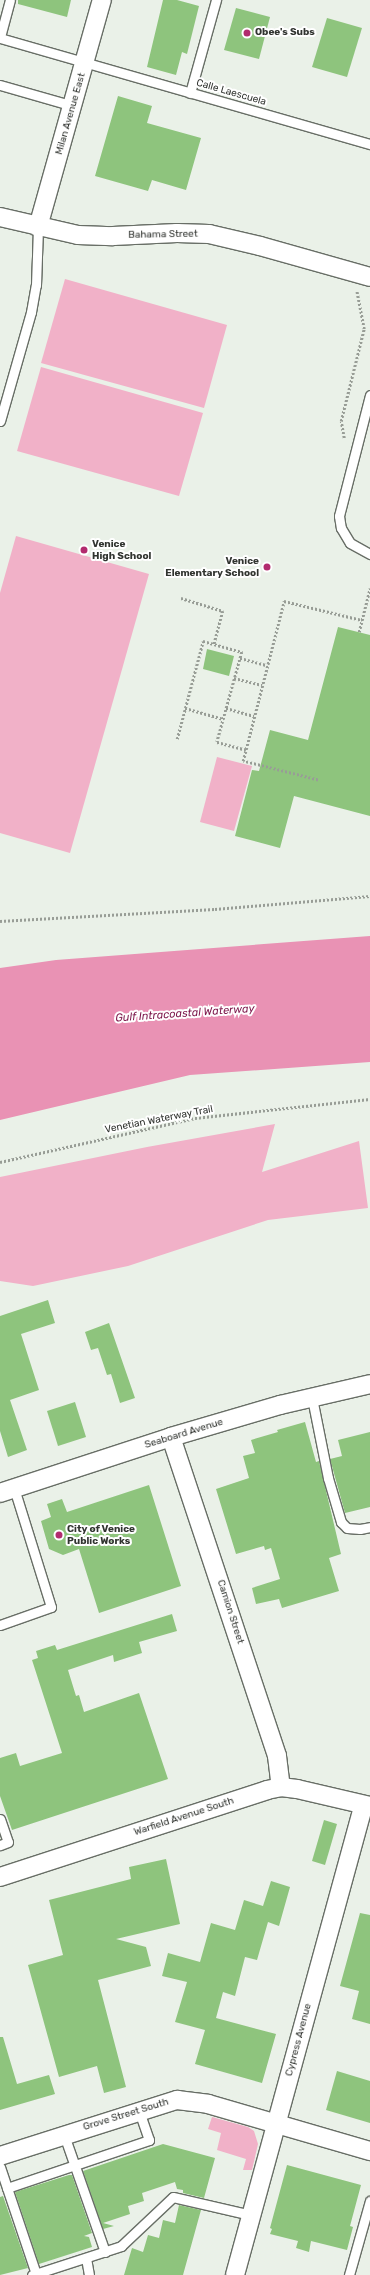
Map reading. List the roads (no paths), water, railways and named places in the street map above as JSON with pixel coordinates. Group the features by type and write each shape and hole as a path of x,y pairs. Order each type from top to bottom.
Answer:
{"street":[{"name":"Milan Avenue East","path":"38,227 102,0"},
{"name":"Bahama Street","path":"0,217 65,233 101,236 177,233 209,234 260,246 370,277"},
{"name":"Seaboard Avenue","path":"7,1491 171,1437 312,1398 370,1384"},
{"name":"Camion Street","path":"171,1437 277,1756 281,1788"},
{"name":"Warfield Avenue South","path":"0,1877 267,1790 281,1788 318,1793 367,1805"},
{"name":"Cypress Avenue","path":"235,2275 276,2124 367,1805"},
{"name":"Grove Street South","path":"0,2156 177,2100 191,2101 370,2151"}],"lane":[{"path":"0,37 10,0"},
{"path":"190,94 216,0"},
{"name":"Calle Laescuela","path":"0,37 190,94 370,144"},
{"path":"0,84 73,106"},
{"path":"0,420 31,312 36,285 38,227"},
{"path":"370,395 339,516 344,534 350,544 370,554"},
{"path":"312,1398 328,1478 341,1522 347,1528 360,1529 370,1527"},
{"path":"0,1625 51,1607 7,1491"},
{"path":"0,1819 8,1842 0,1845"},
{"path":"7,2188 149,2140 139,2111"},
{"path":"64,2135 105,2252"},
{"path":"0,2167 34,2274 121,2246 173,2197 251,2215"},
{"path":"349,2275 370,2201"},
{"path":"86,2258 89,2275"}],"water":[{"name":"Gulf Intracoastal Waterway","path":"370,936 370,1062 190,1075 0,1120 0,968 56,960"}],"place":[{"name":"Obee's Subs","path":"247,33"},
{"name":"Venice High School","path":"84,550"},
{"name":"Venice Elementary School","path":"267,567"},
{"name":"City of Venice Public Works","path":"59,1535"}]}
